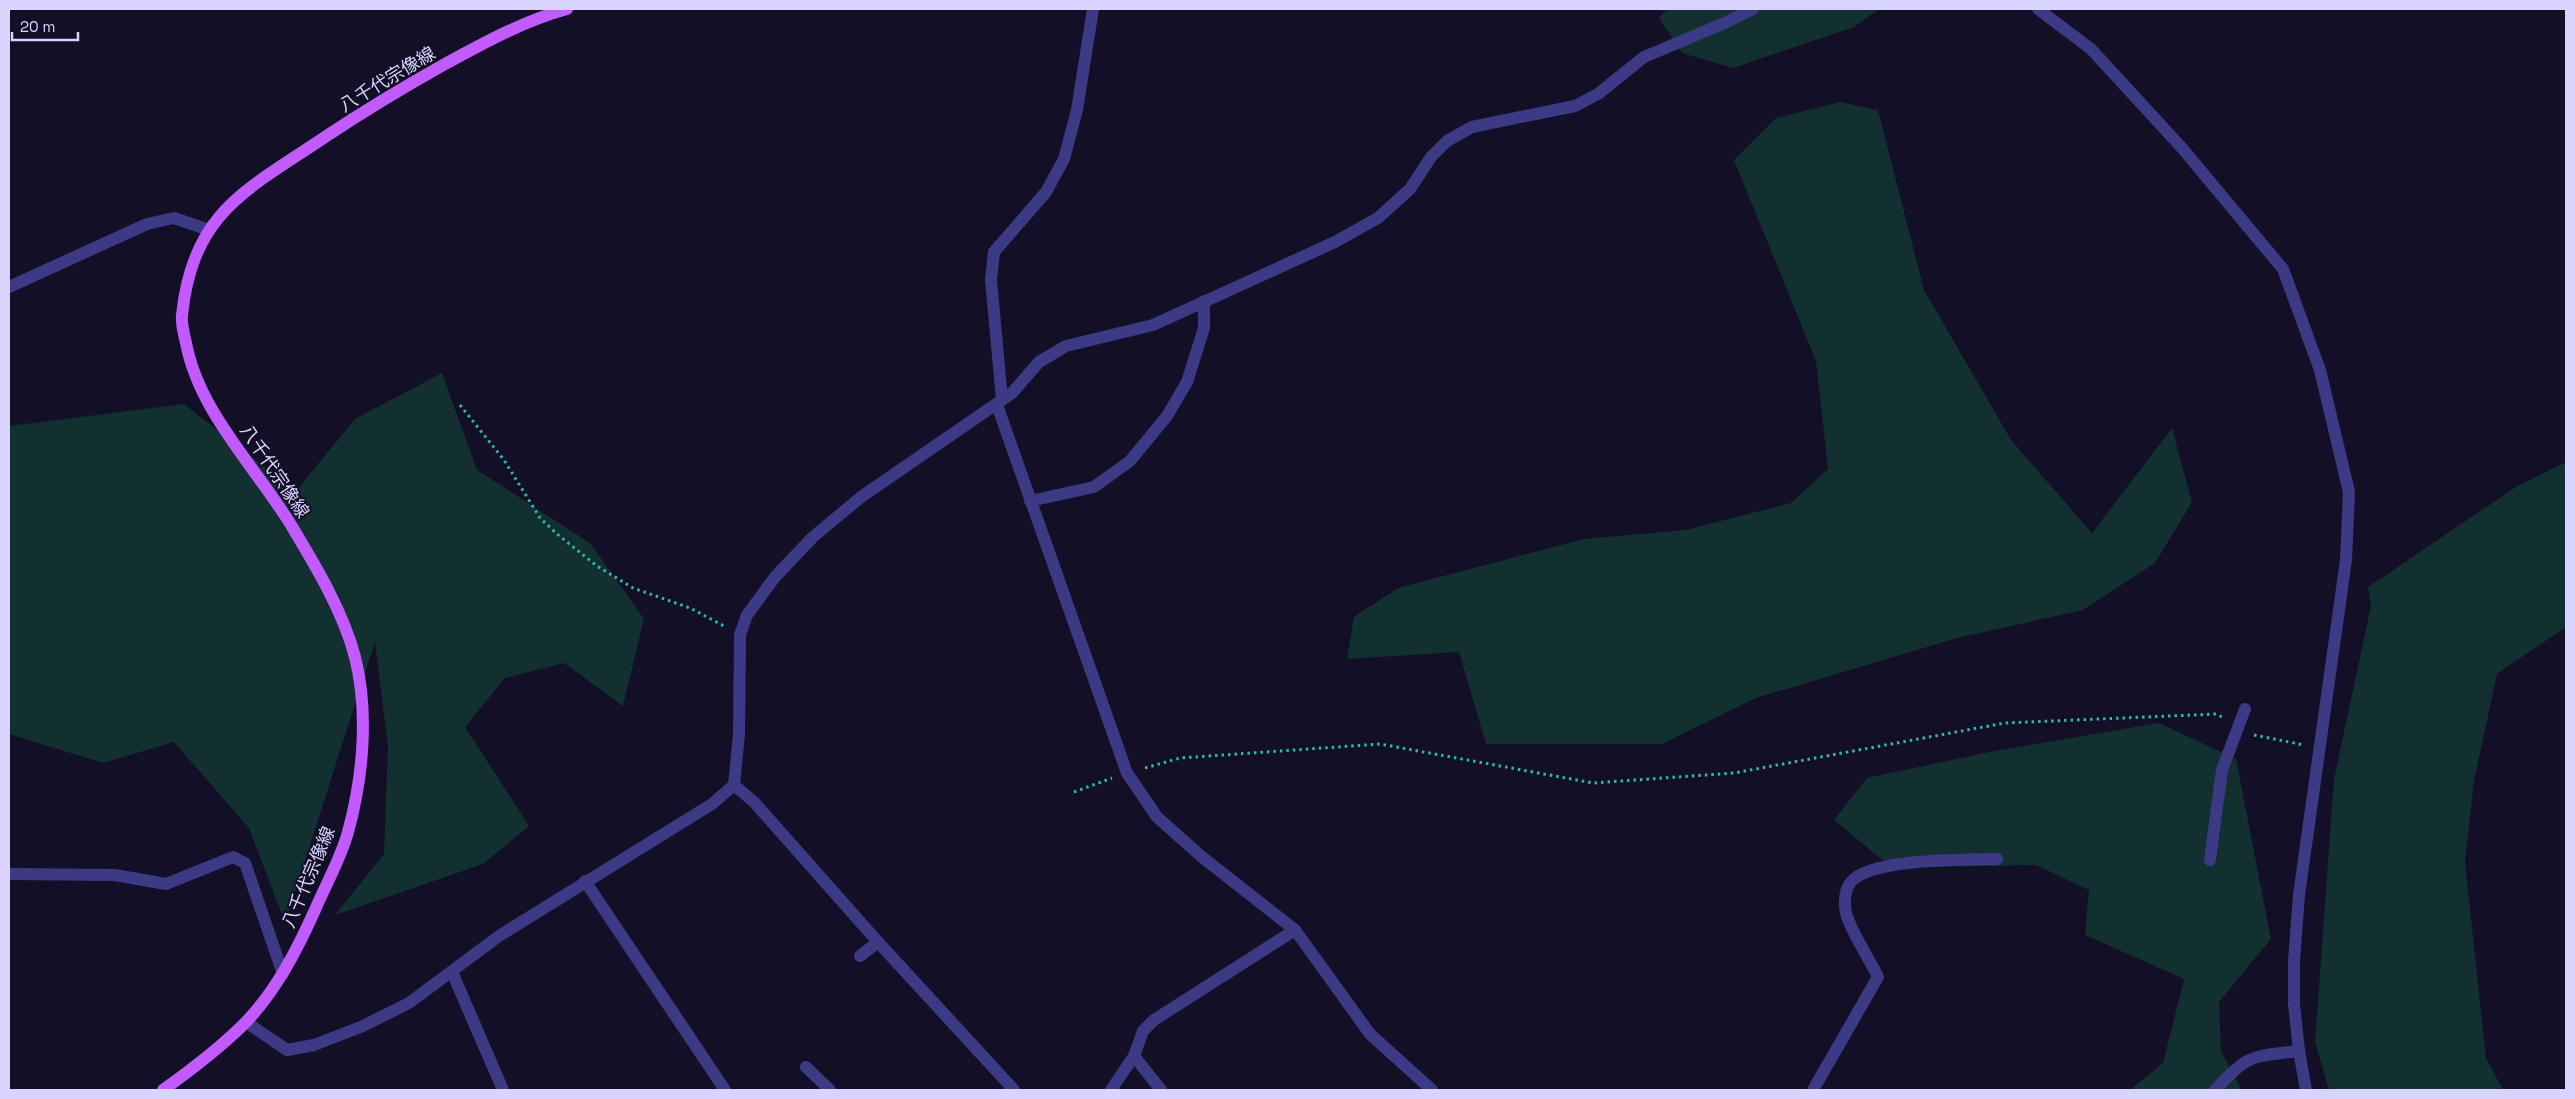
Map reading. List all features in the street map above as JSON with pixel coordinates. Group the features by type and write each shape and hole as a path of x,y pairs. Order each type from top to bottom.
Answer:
{"main road":[{"name":"八千代宗像線","path":"164,1090 246,1022 283,974 310,920 347,835 361,774 363,719 355,658 329,590 290,523 206,401 190,366 182,319 190,275 199,246 230,204 251,185 353,118 490,39 546,15 566,9"}],"street":[{"path":"1093,9 1078,110 1064,159 1046,192 994,252 991,280 999,403 1030,501 1127,773 1157,817 1202,857 1295,930 1370,1034 1432,1090"},
{"path":"246,1022 287,1050 314,1045 363,1026 409,1002 452,972 498,936 712,804 734,784 739,734 740,635 747,615 774,577 812,537 861,497 999,403 1012,393 1039,362 1066,346 1152,325 1335,242 1378,218 1410,189 1432,157 1447,141 1472,127 1575,106 1598,94 1644,57 1753,9"},
{"path":"2038,9 2091,49 2182,148 2283,269 2320,370 2349,492 2346,560 2322,748 2299,895 2294,961 2294,1004 2299,1051 2306,1090"},
{"path":"9,287 147,224 174,218 209,230"},
{"path":"1030,501 1094,487 1130,461 1167,416 1187,382 1204,328 1204,301"},
{"path":"2210,860 2222,770 2245,709"},
{"path":"734,784 754,802 878,942 1014,1090"},
{"path":"9,874 115,875 166,884 233,857 245,863 283,974"},
{"path":"1813,1090 1878,977 1847,919 1845,896 1851,882 1867,873 1901,863 1997,859"},
{"path":"585,881 725,1090"},
{"path":"1111,1090 1134,1056 1143,1031 1154,1020 1295,930"},
{"path":"860,956 878,942"},
{"path":"452,972 503,1090"},
{"path":"2215,1090 2242,1062 2252,1057 2299,1051"},
{"path":"1134,1056 1161,1090"},
{"path":"806,1067 830,1090"}],"path":[{"path":"460,405 504,460 540,518 556,534 597,566 634,588 690,608 740,635"},
{"path":"1074,792 1127,773 1180,758 1380,744 1593,783 1734,773 2005,723 2216,714 2255,736 2322,748"}],"green space":[{"path":"1667,9 1879,9 1854,27 1733,68 1682,53 1659,18"},
{"path":"1840,102 1878,110 1924,290 2011,440 2092,533 2172,428 2192,502 2155,563 2083,610 1957,638 1756,698 1662,744 1486,744 1459,652 1347,659 1354,617 1398,588 1584,539 1686,530 1791,503 1828,469 1816,361 1734,160 1776,118"},
{"path":"442,373 477,470 590,543 644,619 623,706 564,663 505,678 465,727 529,826 483,864 335,915 384,854 388,746 375,642 285,923 249,828 174,742 103,763 9,734 9,426 184,404 296,491 355,419"},
{"path":"2566,462 2566,627 2497,674 2474,781 2465,862 2486,1058 2503,1090 2329,1090 2315,1042 2334,779 2371,606 2368,587 2516,487"},
{"path":"2159,723 2236,759 2271,939 2219,1002 2221,1051 2242,1090 2130,1090 2163,1063 2184,979 2085,935 2089,890 2036,865 1892,868 1834,820 1867,778 1994,751"}]}
